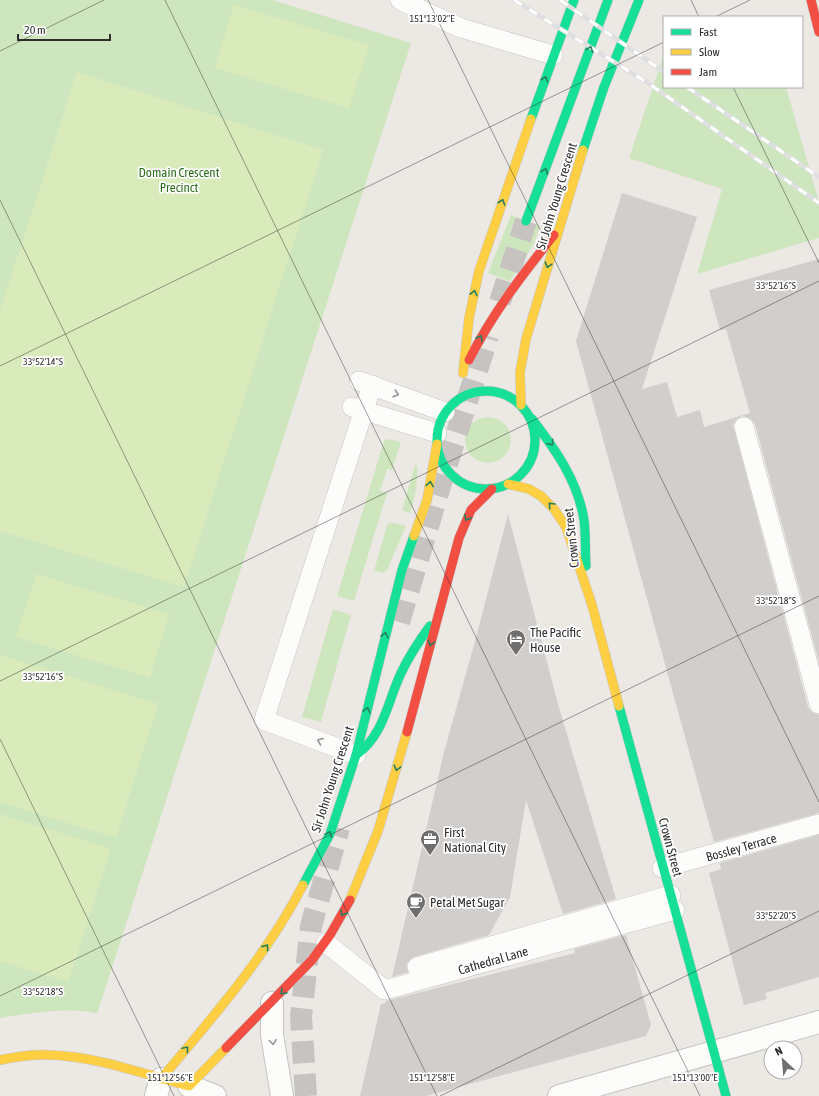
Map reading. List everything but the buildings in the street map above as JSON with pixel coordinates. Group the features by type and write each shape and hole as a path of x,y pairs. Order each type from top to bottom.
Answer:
{"main road":[{"path":"463,373 469,318 479,271 553,56 574,0"},
{"path":"526,221 608,0"},
{"name":"Sir John Young Crescent","path":"524,408 518,388 523,356 559,228 604,86 639,0"},
{"path":"811,0 819,32"},
{"path":"449,408 462,396 487,390 500,392 511,397 524,408 533,424 536,438 534,452 529,465 520,476 508,484 492,489 470,487 450,474 439,455 437,439 449,408 458,388 463,373 480,338 511,289 559,228"},
{"name":"Crown Street","path":"524,408 557,451 577,490 584,520 586,563 592,605"},
{"name":"Sir John Young Crescent","path":"159,1088 244,978 293,905 330,834 356,755 392,605 402,570 427,500 437,439"},
{"name":"Crown Street","path":"508,484 529,489 541,496 561,518 566,527 592,605 662,868 726,1096"},
{"path":"0,1060 40,1054 81,1057 159,1088 189,1086 272,1003 312,960 326,943 362,879 387,804 439,611 465,522 478,501 492,489"},
{"path":"356,755 375,739 404,667 439,611"}],"street":[{"path":"272,1003 272,1035 282,1096"},
{"path":"559,1096 819,1022"},
{"path":"189,1086 215,1096"}],"lane":[{"path":"400,0 461,28 553,56"},
{"path":"356,755 264,720 365,383 449,408"},
{"path":"358,409 437,439"},
{"path":"744,427 819,704"},
{"name":"Bossley Terrace","path":"662,868 819,824"},
{"path":"326,943 374,980 673,903"}],"green space":[{"name":"Domain Crescent Precinct","path":"0,0 273,0 411,43 97,1014 62,1011 0,1018"},
{"path":"234,5 369,45 349,108 215,68"},
{"path":"663,57 663,88 786,88 819,202 819,238 697,274 722,189 629,158"},
{"path":"77,72 323,150 184,587 0,531 0,311"},
{"path":"511,215 540,226 534,244 510,281 488,273"},
{"path":"488,417 501,421 507,427 511,440 507,453 501,459 488,463 475,459 469,453 465,440 469,427 475,421"},
{"path":"388,439 401,442 392,470 387,469 380,491 387,493 354,601 337,596 384,441"},
{"path":"415,465 417,466 417,484 410,513 402,510"},
{"path":"391,522 406,526 387,570 383,573 374,571 387,525"},
{"path":"36,574 169,614 150,678 16,637"},
{"path":"333,609 351,615 321,722 302,717"},
{"path":"0,655 158,704 116,838 0,802"},
{"path":"0,814 111,849 68,982 0,961"}],"tunnel":[{"path":"500,302 526,221"},
{"path":"399,622 444,473 488,336"},
{"path":"306,1096 301,1016 311,926 339,828"}],"railway":[{"path":"514,0 648,83 819,203"},
{"path":"560,0 663,71"},
{"path":"688,88 819,177"}],"traffic: fast":[{"path":"531,119 574,0"},
{"path":"526,221 608,0"},
{"path":"583,150 604,87 639,0"},
{"path":"486,391 505,394 521,405 532,421 535,440 532,459 521,475 505,486 486,489 467,486 451,475 440,459 437,440 440,421 451,405 467,394 486,391"},
{"path":"532,419 557,454 577,492 584,520 586,566"},
{"path":"303,885 330,834 356,755 402,570 414,536"},
{"path":"356,755 373,738 379,728 404,667 430,626"},
{"path":"619,706 726,1096"}],"traffic: slow":[{"path":"463,373 469,318 479,271 531,119"},
{"path":"521,405 520,372 526,339 583,150"},
{"path":"414,536 427,500 437,444"},
{"path":"508,484 529,489 541,496 554,509 566,527 592,605 619,706"},
{"path":"350,900 378,831 407,732"},
{"path":"161,1079 219,1010 255,962 288,912 303,885"},
{"path":"0,1060 36,1055 67,1056 119,1066 189,1086 226,1048"}],"traffic: jam":[{"path":"811,0 819,32"},
{"path":"469,360 487,327 508,295 554,235"},
{"path":"407,732 459,538 471,510 492,489"},
{"path":"226,1048 312,960 330,935 350,900"}],"place":[{"name":"The Pacific House","path":"516,656"},
{"name":"First National City","path":"430,856"},
{"name":"Petal Met Sugar","path":"416,919"}]}
